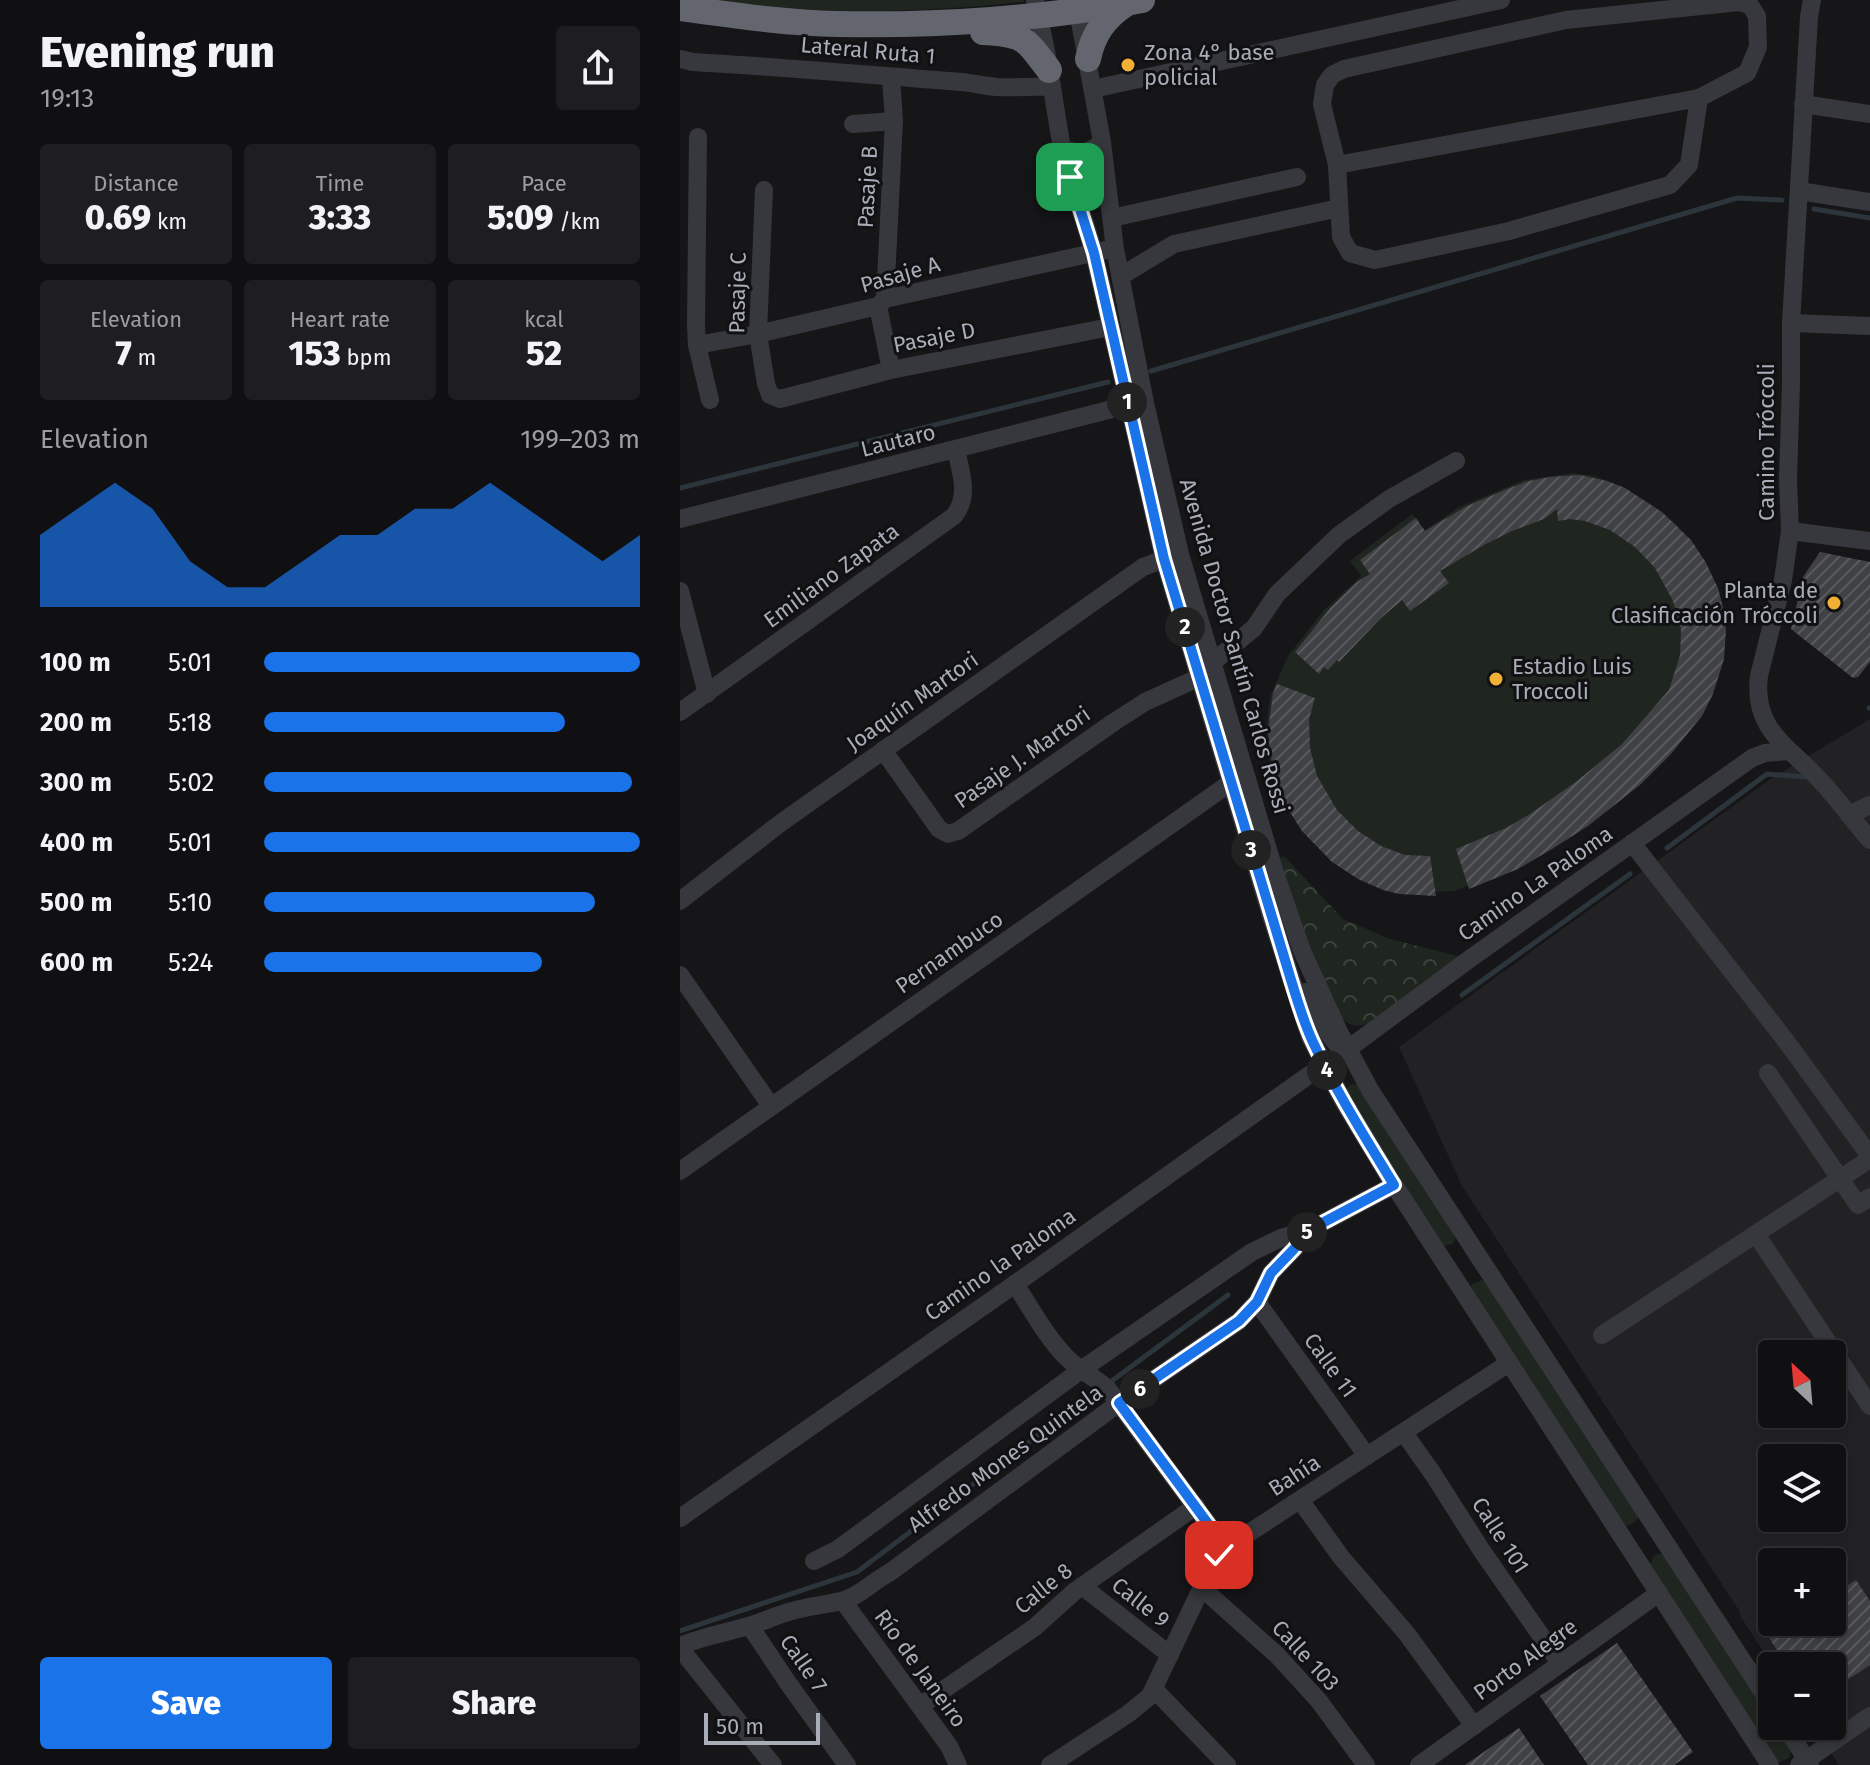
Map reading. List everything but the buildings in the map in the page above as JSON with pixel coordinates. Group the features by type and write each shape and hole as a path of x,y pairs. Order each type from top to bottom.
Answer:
{"highway":[{"path":"680,8 739,17 837,24 950,21 1036,8 1134,1"},
{"path":"1088,59 1096,32 1115,11 1134,1"},
{"path":"950,21 970,31 1018,36 1027,43 1050,79"}],"street":[{"path":"1093,89 1501,0"},
{"name":"Camino Tróccoli","path":"1812,0 1791,323 1790,531 1783,580 1757,692 1765,721 1870,840"},
{"path":"1337,165 1699,98 1747,73 1758,47 1757,16 1750,5 1739,2 1676,5 1566,20 1344,69 1332,75 1325,85 1322,104 1337,165 1341,237 1350,253 1375,260 1509,231 1670,185 1689,165 1699,98"},
{"name":"Avenida Doctor Santín Carlos Rossi","path":"1077,5 1102,142 1115,249 1172,556 1200,677 1302,951 1347,1049 1370,1090 1758,1684"},
{"name":"Avenida Doctor Santín Carlos Rossi","path":"1036,8 1062,149 1094,253 1128,405 1172,556 1213,662 1238,777 1288,970 1310,1037 1345,1104 1394,1185 1770,1765"},
{"name":"Lateral Ruta 1","path":"680,59 997,87 1050,79"},
{"name":"Pasaje B","path":"891,78 894,121 882,302 891,370"},
{"path":"1803,104 1870,114"},
{"path":"853,124 894,121"},
{"path":"698,137 697,345 710,400"},
{"path":"1062,149 1082,153 1102,142"},
{"path":"1112,218 1297,177"},
{"name":"Pasaje C","path":"764,190 758,334 770,395"},
{"path":"1799,191 1870,202"},
{"path":"1121,276 1174,244 1339,208"},
{"name":"Pasaje A","path":"697,345 758,334 882,302 1115,249"},
{"path":"1791,323 1870,326"},
{"name":"Pasaje D","path":"770,395 780,399 891,370 1110,327"},
{"name":"Lautaro","path":"680,519 1128,405"},
{"name":"Emiliano Zapata","path":"680,712 954,516 963,499 956,450"},
{"name":"Pasaje J. Martori","path":"883,750 939,829 948,834 958,831 1124,715 1200,677 1254,628 1277,594 1339,535 1389,499 1456,461"},
{"path":"1790,531 1870,541"},
{"name":"Joaquín Martori","path":"680,901 782,822 1143,567 1172,556"},
{"path":"680,591 707,694"},
{"path":"1752,758 1761,740 1765,721"},
{"name":"Camino La Paloma","path":"1347,1049 1752,758 1765,753 1789,751"},
{"name":"Pernambuco","path":"680,1171 1238,777"},
{"path":"1849,815 1870,805"},
{"path":"1602,1335 1870,1157 1786,1041 1632,843"},
{"path":"1288,970 1301,983 1331,1039 1347,1049"},
{"path":"680,975 771,1106"},
{"name":"Camino la Paloma","path":"680,1518 1347,1049"},
{"path":"1768,1073 1858,1205 1870,1197"},
{"name":"Alfredo Mones Quintela","path":"814,1561 838,1549 1081,1370 1252,1252 1281,1238 1309,1230 1394,1185"},
{"name":"Alfredo Mones Quintela","path":"680,1647 792,1611 843,1601 889,1573 1119,1403 1239,1321 1257,1302 1271,1273 1309,1230"},
{"path":"1756,1234 1870,1406"},
{"path":"1453,1276 1480,1259"},
{"path":"1015,1284 1067,1359 1108,1389 1226,1548"},
{"name":"Calle 11","path":"1257,1302 1367,1456"},
{"name":"Bahía","path":"1050,1765 1142,1703 1155,1690 1211,1568 1226,1548 1509,1363"},
{"name":"Calle 101","path":"1404,1433 1560,1663"},
{"path":"1300,1500 1341,1557 1407,1634 1474,1726"},
{"name":"Calle 8","path":"920,1706 1035,1627 1082,1586 1196,1506"},
{"path":"1632,1551 1660,1533"},
{"name":"Calle 9","path":"1082,1586 1170,1655"},
{"name":"Calle 103","path":"1202,1588 1288,1666 1319,1701 1366,1765"},
{"name":"Porto Alegre","path":"1419,1765 1659,1593"},
{"name":"Río de Janeiro","path":"843,1601 949,1746 958,1765"},
{"name":"Calle 7","path":"750,1626 847,1765"},
{"path":"680,1647 773,1765"},
{"path":"1155,1690 1227,1765"},
{"path":"1793,1740 1805,1763 1870,1716"},
{"path":"1072,1749 1084,1765"}],"shaded area":[{"path":"1870,719 1870,1765 1839,1765 1822,1740 1846,1740 1846,1652 1764,1652 1462,1186 1399,1047 1772,778"}],"green space":[{"path":"697,0 1024,0 1024,2 871,11"},
{"name":"Estadio Luis Troccoli","path":"1573,473 1595,476 1623,487 1675,523 1699,553 1722,637 1533,857 1455,891 1405,893 1331,859 1308,838 1287,808 1270,764 1266,729 1270,697 1288,656 1324,610 1361,576 1350,561 1412,514 1425,530 1459,507 1524,480"},
{"path":"1284,856 1343,919 1390,939 1461,957 1368,1023 1349,1024 1339,1016 1307,944 1278,858"},
{"path":"1357,1084 1455,1236 1452,1244 1440,1244 1346,1090 1350,1085"},
{"path":"1482,1280 1638,1516 1629,1525 1625,1526 1470,1289 1472,1284"},
{"path":"1663,1554 1667,1558 1758,1700 1758,1734 1650,1566 1653,1557"},
{"path":"1762,1740 1786,1741 1789,1758 1779,1762"}],"waterway":[{"path":"1151,371 1737,198 1782,200"},
{"path":"1814,209 1870,218"},
{"path":"680,488 1108,382"},
{"path":"1667,848 1767,774 1806,777"},
{"path":"1462,995 1630,874"},
{"path":"1113,1380 1228,1295"},
{"path":"680,1631 857,1572 1090,1396"}],"place":[{"name":"Zona 4° base policial","path":"1128,65"},
{"name":"Planta de Clasificación Tróccoli","path":"1834,603"},
{"name":"Estadio Luis Troccoli","path":"1496,679"}],"route":[{"path":"1070,177 1094,253 1164,559 1288,970 1310,1037 1345,1104 1394,1185 1309,1230 1271,1273 1257,1302 1239,1321 1119,1403 1226,1548 1219,1555"}]}
